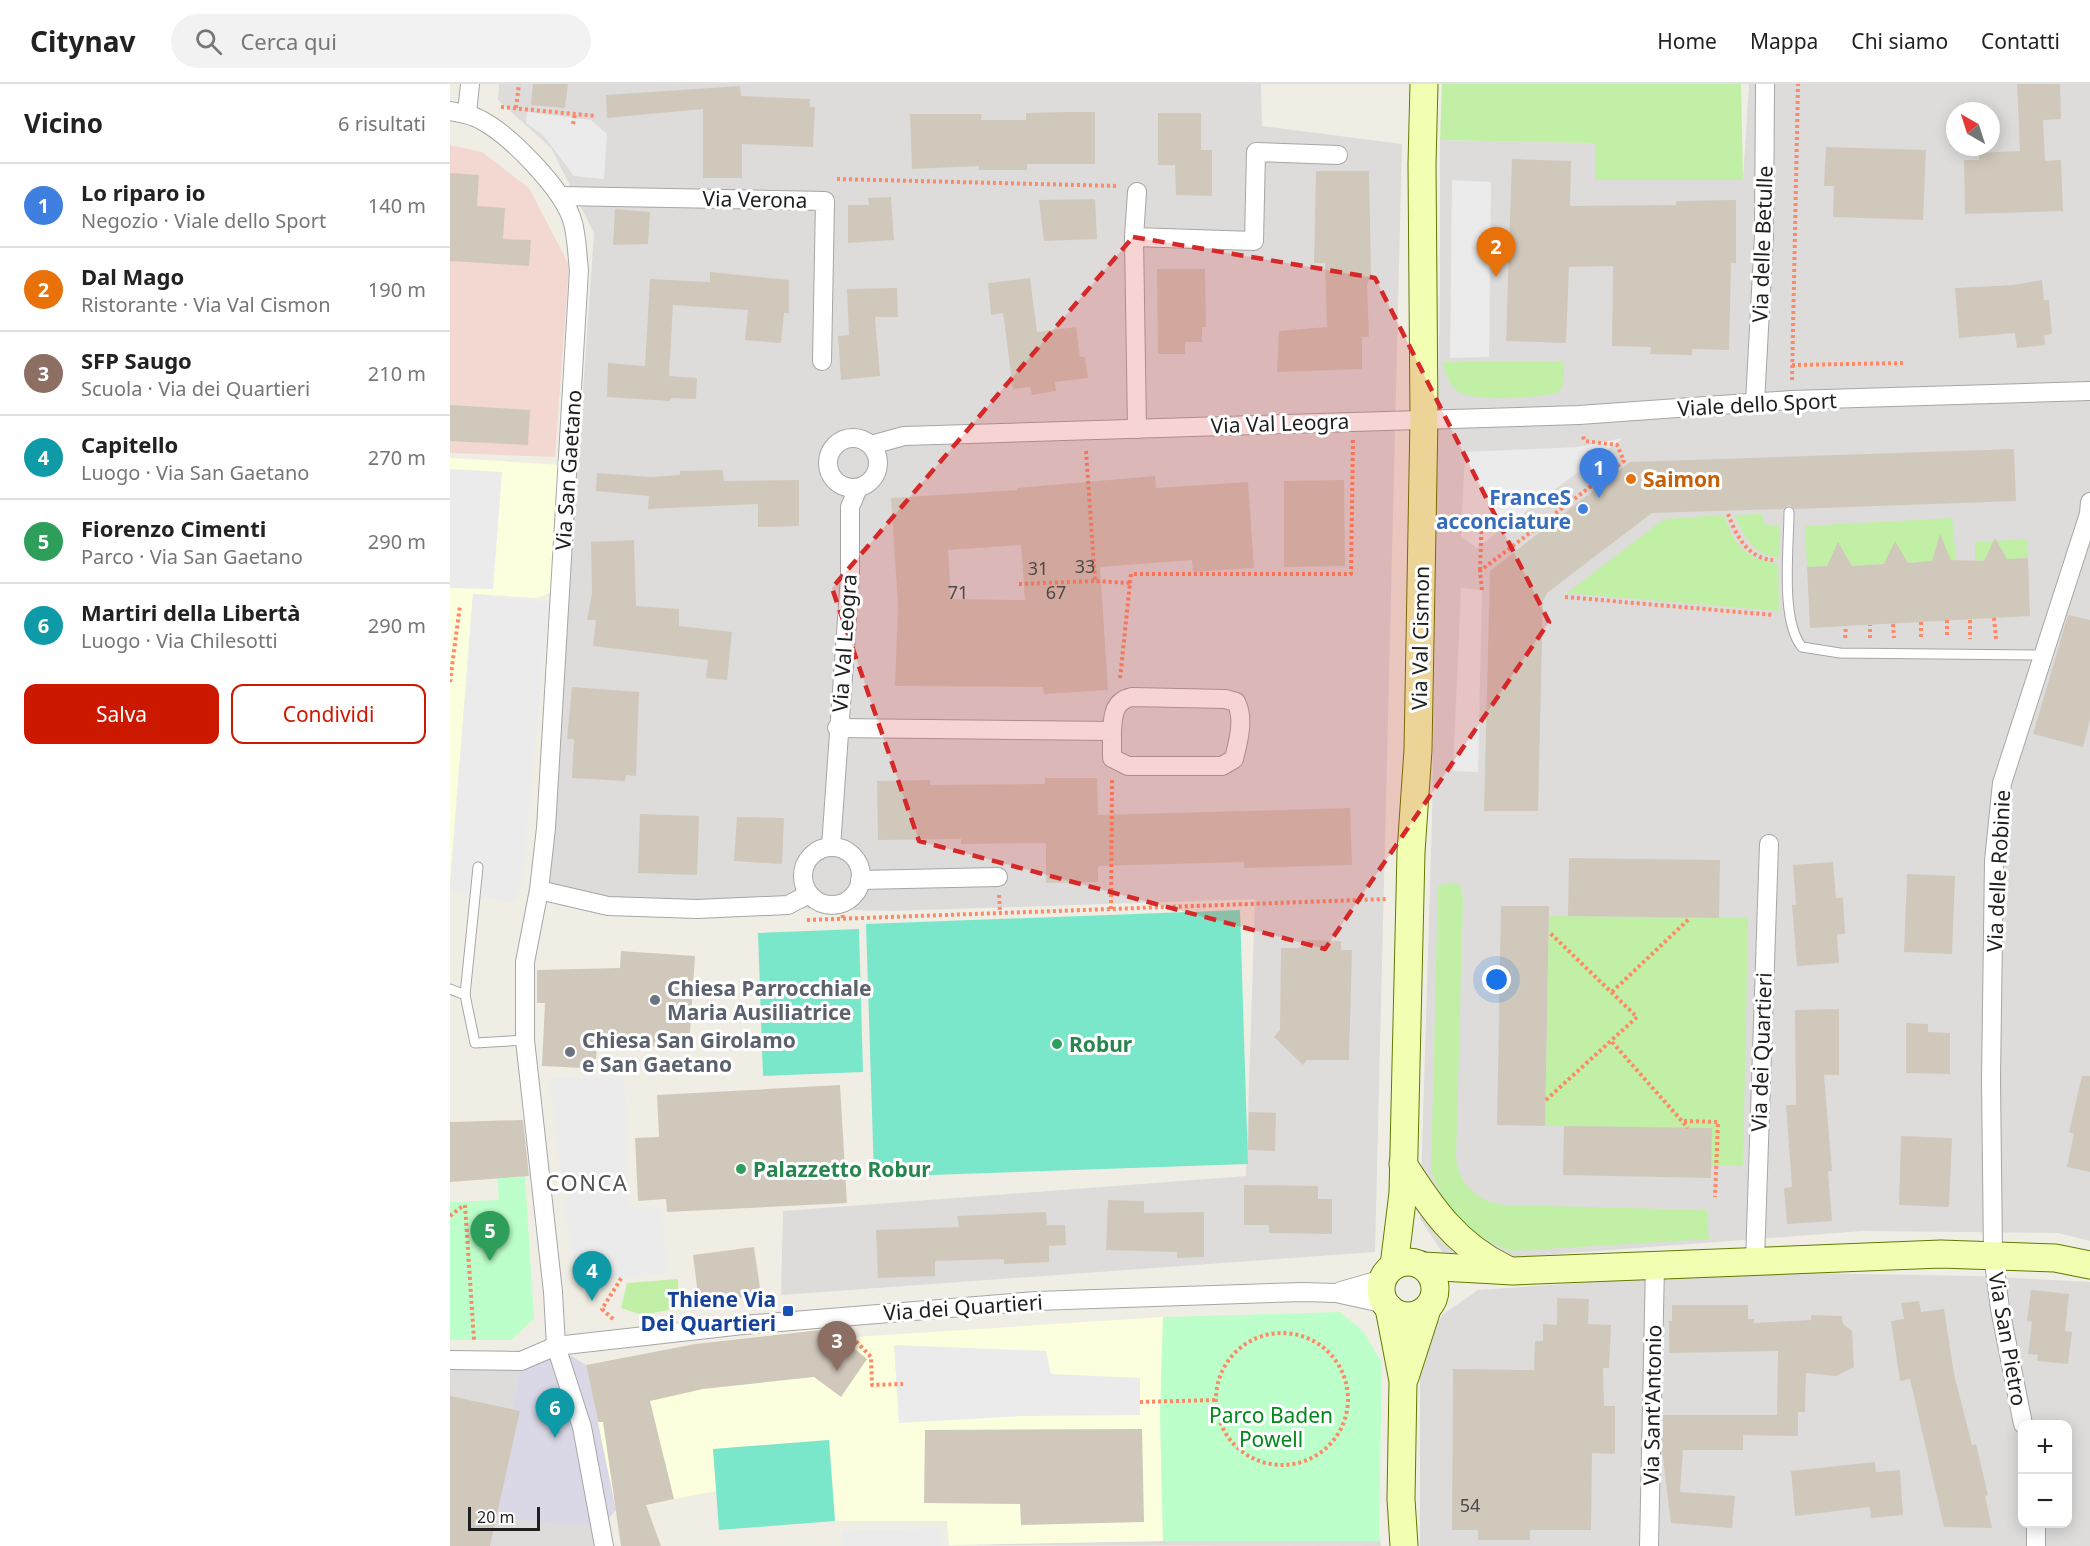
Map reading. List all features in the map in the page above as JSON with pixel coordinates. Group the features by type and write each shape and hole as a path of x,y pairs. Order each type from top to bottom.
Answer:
{"main road":[{"name":"Via Val Cismon","path":"1403,1381 1388,1289 1403,1192 1411,852 1419,750 1424,418 1422,164 1424,84"},
{"path":"1403,1164 1432,1211 1482,1258 1502,1271"},
{"name":"Via Val Cismon","path":"1403,1192 1422,1266"},
{"path":"1502,1271 1431,1302 1420,1313 1404,1316 1388,1289 1403,1263 1502,1271 1993,1254 2055,1258 2090,1265"},
{"path":"1404,1546 1401,1499 1403,1381 1431,1302 1433,1279 1422,1266"}],"street":[{"path":"458,112 470,84"},
{"name":"Via delle Betulle","path":"1755,404 1764,235 1765,84"},
{"name":"Via San Gaetano","path":"458,112 483,120 516,146 560,196 573,222 579,270 578,318 564,500 560,616 546,828 539,890 525,962 525,1040 553,1292 556,1346 582,1427 604,1546"},
{"path":"1134,237 1254,241 1256,152 1338,155"},
{"path":"1137,192 1134,237 1137,429"},
{"name":"Via Verona","path":"560,196 825,201 822,361"},
{"name":"Viale dello Sport","path":"1424,418 1579,415 1791,400 2090,391"},
{"name":"Via Val Leogra","path":"871,445 904,436 1085,432 1424,418"},
{"name":"Via Val Leogra","path":"849,438 857,438 871,445 878,461 877,470 866,484 858,488 850,488 836,481 828,467 828,459 835,445 849,438"},
{"name":"Via Val Leogra","path":"831,847 837,728 850,578 850,507 858,488"},
{"name":"Via delle Robinie","path":"1993,1254 1991,1080 1994,861 2002,783 2089,514 2090,502"},
{"path":"1132,697 1231,700 1239,708 1240,735 1234,759 1222,766 1128,766 1112,758 1114,709 1124,699 1132,697"},
{"name":"Via Val Leogra","path":"837,728 1112,730"},
{"name":"Via dei Quartieri","path":"1755,1261 1769,843"},
{"path":"831,847 847,851 854,857 860,872 860,880 854,895 842,911 823,904 809,894 802,877 804,867 814,852 831,847"},
{"path":"860,880 998,877"},
{"path":"539,890 608,906 697,909 788,905 809,894"},
{"name":"Via San Pietro","path":"1993,1254 2000,1309 2022,1420"},
{"name":"Via Sant'Antonio","path":"1649,1546 1655,1265"},
{"name":"Via dei Quartieri","path":"450,1360 521,1361 556,1346 743,1325 1036,1301 1336,1293 1388,1289"},
{"name":"Via dei Quartieri","path":"1336,1293 1388,1289"},
{"path":"2036,1528 2036,1546"}],"lane":[{"path":"1790,512 1790,616 1795,639 1802,647 1840,653 2042,655"},
{"path":"478,867 465,995 475,1043 525,1040"},
{"path":"450,989 465,995"}],"path":[{"path":"516,108 519,84"},
{"path":"1791,400 1798,84"},
{"path":"497,106 596,116"},
{"path":"573,124 575,114"},
{"path":"837,178 1113,184 1137,192"},
{"path":"1792,366 1906,363"},
{"path":"1114,709 1123,665 1131,574 1351,574 1354,421"},
{"path":"1480,571 1624,461 1617,445 1585,441 1579,429"},
{"path":"1085,432 1095,581"},
{"path":"1728,514 1738,541 1769,560 1789,559"},
{"path":"1482,515 1480,571 1482,590"},
{"path":"1019,584 1130,582"},
{"path":"1565,597 1790,616"},
{"path":"450,682 460,605"},
{"path":"1111,909 1112,758"},
{"path":"798,920 842,911 1111,909 1395,898"},
{"path":"1612,992 1690,918"},
{"path":"1546,1100 1637,1017 1549,932"},
{"path":"1612,1042 1684,1120 1688,1128"},
{"path":"1684,1120 1718,1122 1715,1197"},
{"path":"450,1216 465,1205 474,1340"},
{"path":"619,1339 615,1320 602,1309 622,1277"},
{"path":"846,1329 871,1357 872,1385 903,1384"},
{"path":"1277,1333 1297,1335 1315,1342 1330,1354 1342,1370 1348,1389 1347,1409 1342,1427 1331,1444 1316,1456 1297,1463 1278,1465 1259,1461 1241,1451 1223,1428 1216,1400 1219,1380 1227,1362 1241,1348 1258,1338 1277,1333"},
{"path":"1140,1402 1216,1400"}],"highlighted area":[{"path":"1133,237 1375,278 1549,622 1325,949 919,841 832,588"}],"shaded area":[{"path":"499,84 1261,84 1262,126 1402,144 1375,1252 781,1295 783,1211 1246,1176 1255,899 891,911 528,901 580,435 594,233 551,148 498,100"},
{"path":"1749,84 2090,84 2090,1241 2058,1233 1863,1231 1465,1261 1442,1252 1420,1219 1432,817 1440,140 1595,143 1596,180 1743,180"},
{"path":"527,112 591,120 607,134 604,179 574,176 543,135 526,123"},
{"path":"450,145 482,152 529,188 569,265 555,457 450,453"},
{"path":"1452,180 1491,182 1489,357 1450,358"},
{"path":"1623,438 1477,548 1461,537 1465,452 1578,447"},
{"path":"450,458 561,465 552,592 537,598 473,594 450,880"},
{"path":"450,469 502,472 493,589 450,588"},
{"path":"1461,588 1482,590 1478,772 1453,771"},
{"path":"473,594 549,602 522,884 514,903 450,890"},
{"path":"549,1078 624,1078 629,1207 662,1206 667,1273 587,1281 571,1252"},
{"path":"1742,1272 1976,1276 2090,1282 2090,1546 1420,1546 1420,1357 1442,1315 1478,1290"},
{"path":"1163,1317 1160,1416 1163,1541 949,1545 947,1521 835,1521 829,1440 713,1449 717,1491 616,1510 586,1365 695,1344 828,1328 854,1337"},
{"path":"894,1345 1046,1351 1051,1374 1140,1378 1140,1415 1022,1416 899,1423"},
{"path":"556,1346 586,1365 616,1510 601,1527 496,1518 521,1361"},
{"path":"450,1358 521,1361 608,1546 450,1546"},
{"path":"940,1528 941,1546 842,1546 842,1531"},
{"path":"1379,1536 1381,1546 949,1545 1163,1541 1378,1541"}],"green space":[{"path":"1442,84 1741,84 1743,180 1595,180 1595,143 1440,140"},
{"path":"1564,361 1564,381 1559,392 1510,398 1470,396 1461,393 1448,380 1443,362"},
{"path":"1762,514 1764,524 1780,526 1779,557 1763,554 1756,549 1741,530 1735,515"},
{"path":"1724,515 1732,535 1743,549 1757,558 1778,564 1779,611 1567,593 1664,519"},
{"path":"1952,518 1956,560 1904,563 1899,550 1889,564 1847,566 1843,552 1834,552 1832,566 1807,567 1805,526"},
{"path":"2027,539 2028,558 2004,560 1998,546 1989,560 1975,561 1975,542"},
{"path":"1449,883 1460,885 1463,897 1456,1158 1465,1184 1484,1199 1502,1205 1707,1210 1709,1239 1511,1251 1482,1238 1452,1211 1444,1200 1431,1171 1438,886"},
{"name":"Robur","path":"1240,910 1248,1164 874,1177 866,924"},
{"path":"1549,916 1748,918 1743,1166 1711,1166 1711,1128 1545,1126"},
{"path":"859,929 863,1072 763,1076 758,933"},
{"path":"525,1176 534,1319 511,1340 450,1340 450,1202 499,1200 497,1178"},
{"path":"678,1279 679,1308 642,1315 621,1308 627,1283"},
{"name":"Parco Baden Powell","path":"1340,1312 1364,1332 1382,1363 1379,1541 1163,1541 1160,1416 1163,1317"},
{"path":"829,1440 835,1521 719,1530 713,1449"}],"building":[{"path":"533,84 568,84 565,108 531,105"},
{"path":"2017,84 2060,84 2061,119 2043,120 2045,161 2061,160 2063,211 1965,214 1964,160 1979,160 1979,156 2000,156 2000,152 2020,151"},
{"path":"740,86 741,96 810,99 810,107 815,107 813,147 742,144 742,178 703,178 703,109 607,118 606,95"},
{"path":"1095,112 1095,164 1027,164 1027,170 979,170 979,166 912,169 910,114 982,114 981,120 1026,120 1026,113"},
{"path":"1158,113 1201,113 1201,150 1212,150 1212,196 1176,195 1175,165 1158,165"},
{"path":"1826,147 1926,150 1923,220 1833,217 1834,186 1824,186"},
{"path":"1512,159 1571,161 1570,206 1676,205 1676,201 1736,200 1736,263 1731,263 1729,350 1692,349 1692,355 1650,354 1651,347 1612,346 1613,266 1569,267 1566,343 1506,341"},
{"path":"1316,171 1369,171 1371,274 1367,285 1369,337 1362,337 1362,369 1277,372 1279,331 1327,327 1325,263 1314,263"},
{"path":"450,173 479,175 477,206 505,208 503,239 531,240 529,266 450,261"},
{"path":"891,197 894,240 848,243 848,205 869,205 868,198"},
{"path":"1095,199 1097,239 1044,241 1039,200"},
{"path":"615,209 650,212 648,244 613,245"},
{"path":"1157,269 1205,269 1206,327 1202,327 1202,342 1185,342 1185,354 1158,354"},
{"path":"710,272 789,280 789,313 784,313 781,343 745,340 748,310 673,305 669,376 697,378 696,399 671,398 670,401 607,397 608,363 645,366 650,279 710,282"},
{"path":"1030,278 1037,332 1076,327 1080,357 1085,357 1088,378 1055,382 1056,391 1032,395 1030,387 1013,389 1003,313 991,315 988,283"},
{"path":"2042,280 2044,300 2049,300 2052,334 2044,335 2045,345 2017,348 2015,333 1959,338 1955,288 2013,285"},
{"path":"897,288 898,317 875,317 880,376 841,380 838,336 849,335 847,289"},
{"path":"450,405 530,410 528,445 450,441"},
{"path":"2014,449 2016,501 1795,509 1789,505 1783,509 1652,513 1547,593 1543,601 1538,811 1484,811 1490,571 1630,462"},
{"path":"723,470 724,481 799,480 799,526 758,527 758,504 648,509 649,496 596,491 597,473 651,477 680,475 680,471"},
{"path":"1155,476 1156,488 1248,482 1254,568 1193,572 1192,560 1100,567 1108,690 1044,694 1043,687 895,686 898,605 891,498 1017,490 1017,488","holes":["1021,545 1025,600 951,599 948,550"]},
{"path":"1344,480 1345,566 1284,567 1284,481"},
{"path":"1940,534 1951,560 1984,561 1995,538 2007,559 2028,558 2030,616 1810,628 1807,567 1827,566 1838,542 1852,566 1884,564 1895,541 1908,563 1932,561"},
{"path":"634,540 636,606 679,609 679,626 732,632 727,680 706,678 708,660 593,646 596,620 587,620 592,593 591,542"},
{"path":"2068,615 2090,620 2090,719 2083,747 2033,734"},
{"path":"572,687 639,692 636,776 626,775 625,781 572,778 574,739 567,739"},
{"path":"1045,778 1097,778 1098,815 1350,808 1352,865 1244,868 1244,862 1098,866 1098,882 1046,883 1046,843 961,844 961,839 878,840 877,781 930,780 930,785 1045,784"},
{"path":"640,814 699,816 697,875 638,873"},
{"path":"737,817 784,818 782,864 734,861"},
{"path":"1569,858 1720,860 1719,918 1568,916"},
{"path":"1833,862 1836,898 1843,898 1845,934 1837,934 1839,963 1797,966 1792,905 1796,905 1793,865"},
{"path":"1907,874 1955,876 1952,954 1904,952"},
{"path":"1501,906 1549,906 1545,1126 1497,1125"},
{"path":"1308,940 1341,941 1341,950 1352,950 1349,1060 1307,1060 1303,1065 1274,1037 1280,1030 1281,948 1300,948"},
{"path":"621,951 695,956 689,1049 597,1043 596,1059 583,1058 583,1068 542,1066 545,1003 537,1003 537,970 620,968"},
{"path":"1839,1009 1839,1075 1824,1075 1832,1171 1828,1171 1832,1221 1787,1224 1784,1188 1792,1187 1786,1105 1796,1105 1795,1010"},
{"path":"1906,1023 1928,1024 1928,1032 1950,1033 1950,1074 1906,1073"},
{"path":"2082,1076 2090,1076 2090,1172 2067,1167 2074,1134 2069,1132"},
{"name":"Palazzetto Robur","path":"840,1085 847,1203 667,1212 666,1199 638,1201 635,1138 659,1137 657,1095"},
{"path":"1249,1112 1276,1113 1275,1151 1248,1150"},
{"path":"523,1120 529,1176 450,1182 450,1122"},
{"path":"1564,1126 1712,1128 1711,1178 1563,1175"},
{"path":"1901,1136 1952,1138 1949,1207 1899,1205"},
{"path":"1244,1185 1318,1186 1318,1199 1332,1199 1332,1234 1269,1233 1269,1225 1244,1225"},
{"path":"1108,1200 1144,1201 1144,1213 1204,1212 1204,1257 1177,1258 1177,1252 1106,1250"},
{"path":"1046,1212 1047,1225 1065,1225 1066,1245 1049,1246 1049,1262 1004,1264 1004,1259 935,1261 935,1276 878,1278 876,1230 959,1227 957,1216"},
{"path":"754,1247 761,1295 699,1303 693,1255"},
{"path":"2031,1290 2069,1294 2065,1331 2072,1332 2068,1364 2037,1361 2038,1355 2028,1354 2032,1322 2027,1321"},
{"path":"1557,1298 1589,1299 1588,1324 1611,1325 1609,1368 1603,1368 1604,1406 1615,1406 1615,1454 1592,1453 1591,1530 1530,1530 1530,1540 1478,1540 1478,1530 1452,1530 1453,1369 1534,1370 1535,1341 1543,1341 1543,1324 1557,1325"},
{"path":"1919,1301 1921,1312 1944,1309 1954,1374 1972,1445 1976,1444 1988,1495 1985,1496 1992,1528 1944,1527 1910,1379 1900,1381 1891,1321 1904,1319 1901,1303"},
{"path":"1672,1305 1748,1305 1748,1319 1754,1319 1754,1323 1811,1320 1811,1315 1842,1316 1843,1324 1852,1331 1854,1367 1836,1376 1806,1373 1805,1412 1798,1412 1798,1436 1743,1435 1743,1450 1683,1450 1680,1492 1735,1496 1732,1528 1671,1523 1662,1450 1663,1415 1777,1415 1778,1351 1669,1353 1669,1321 1672,1321"},
{"path":"828,1329 830,1343 845,1341 867,1359 841,1397 814,1377 703,1389 650,1401 674,1499 646,1505 661,1546 621,1546 603,1422 598,1422 586,1365 695,1344"},
{"path":"450,1396 520,1411 490,1546 450,1546"},
{"path":"1142,1429 1144,1522 1021,1525 1020,1504 924,1503 925,1430"},
{"path":"1875,1462 1876,1472 1900,1470 1903,1515 1871,1518 1870,1507 1795,1516 1791,1471"}],"place":[{"name":"Dal Mago","path":"1496,277"},
{"name":"Saimon","path":"1631,479"},
{"name":"Lo riparo io","path":"1599,498"},
{"name":"FranceS acconciature","path":"1583,509"},
{"name":"Chiesa Parrocchiale Maria Ausiliatrice","path":"655,1000"},
{"name":"Robur","path":"1057,1044"},
{"name":"Chiesa San Girolamo e San Gaetano","path":"570,1052"},
{"name":"Palazzetto Robur","path":"741,1169"},
{"name":"Fiorenzo Cimenti","path":"490,1261"},
{"name":"Capitello","path":"592,1301"},
{"name":"Thiene Via Dei Quartieri","path":"788,1311"},
{"name":"SFP Saugo","path":"837,1371"},
{"name":"Martiri della Libertà","path":"555,1438"}],"district":[{"name":"CONCA","path":"587,1182"}]}
